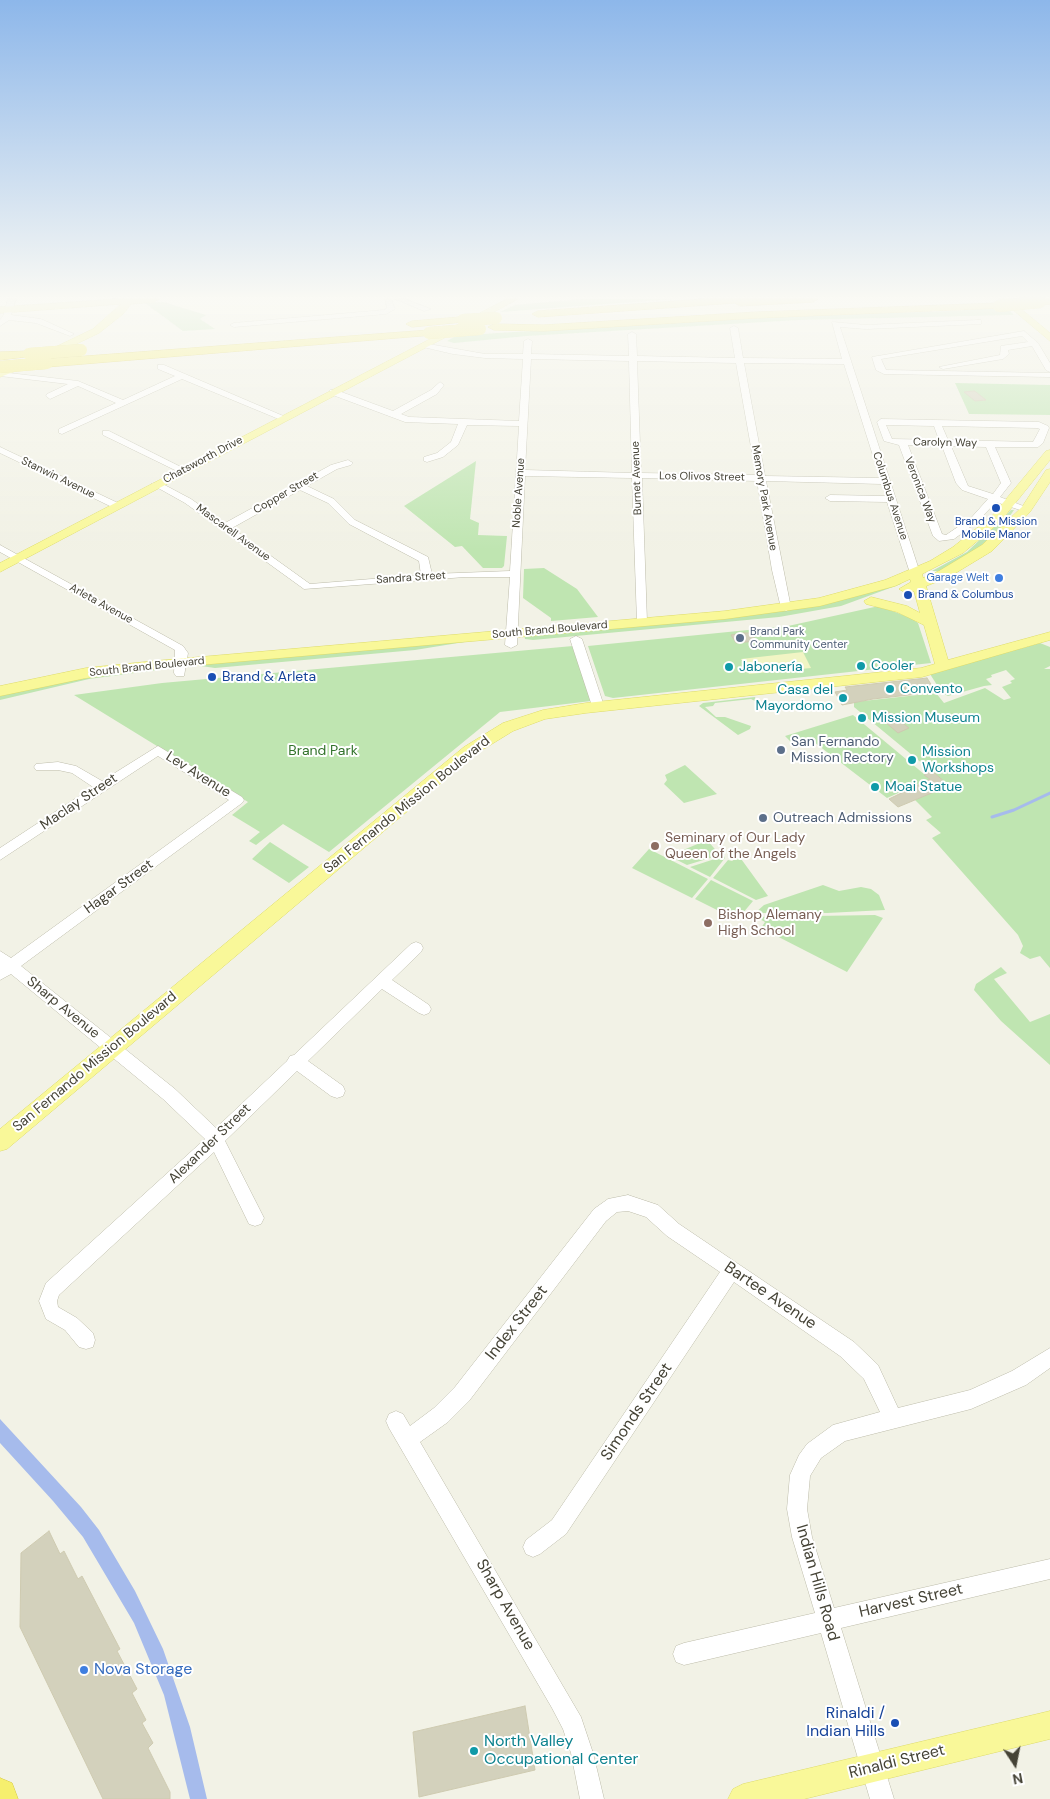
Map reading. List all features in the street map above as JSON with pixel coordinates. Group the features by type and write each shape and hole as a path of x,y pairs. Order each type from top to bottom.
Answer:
{"highway":[{"path":"0,1795 1,1799"}],"main road":[{"name":"Chatsworth Drive","path":"0,568 349,383"},
{"name":"South Brand Boulevard","path":"510,639 576,639 768,622 830,612 871,601 917,578 971,541 1010,504 1050,453"},
{"name":"South Brand Boulevard","path":"0,691 86,673 181,668 510,639 642,622 786,608 917,578 960,565 987,548 1026,509 1050,473"},
{"name":"Columbus Avenue","path":"917,578 943,667"},
{"path":"871,601 896,607 930,623"},
{"name":"San Fernando Mission Boulevard","path":"0,1142 482,742 508,727 543,715 598,706 912,673 943,667 1050,636"},
{"path":"937,648 945,653 960,656 993,648 1013,647"},
{"name":"South Brand Boulevard","path":"0,703 91,683 181,668"},
{"name":"Rinaldi Street","path":"743,1799 1050,1724"}],"street":[{"path":"50,396 78,383 122,403"},
{"path":"62,431 167,383"},
{"path":"199,383 284,418"},
{"name":"Noble Avenue","path":"510,639 525,383"},
{"name":"Burnet Avenue","path":"634,383 642,622"},
{"name":"Memory Park Avenue","path":"744,383 776,570 786,608"},
{"name":"Columbus Avenue","path":"854,383 917,578"},
{"path":"393,415 434,392 440,386"},
{"path":"333,392 393,415 426,422 523,424"},
{"name":"Veronica Way","path":"937,423 881,422 887,440 902,442 938,536 943,539 950,537 974,520 994,499"},
{"path":"427,459 440,455 455,443 463,423"},
{"path":"937,423 965,488 1026,509"},
{"name":"Carolyn Way","path":"902,442 1036,445 1039,443 1045,428 1043,426 937,423"},
{"path":"106,433 182,470"},
{"path":"989,444 1006,483 994,499"},
{"name":"Stanwin Avenue","path":"0,450 115,506"},
{"name":"Copper Street","path":"226,528 334,466 348,463"},
{"name":"Los Olivos Street","path":"520,473 885,481"},
{"name":"Mascarell Avenue","path":"156,484 188,501 308,586"},
{"path":"299,486 331,501 352,522 424,558 427,577"},
{"path":"830,498 890,499"},
{"name":"Arleta Avenue","path":"0,548 179,648 182,650 181,668"},
{"name":"Sandra Street","path":"308,586 427,577 514,574"},
{"path":"576,639 598,706"},
{"name":"Maclay Street","path":"0,855 158,750"},
{"name":"Lev Avenue","path":"158,750 238,800"},
{"path":"40,767 58,766 76,770 102,787"},
{"name":"Hagar Street","path":"4,966 238,800"},
{"name":"Alexander Street","path":"86,1340 71,1324 52,1313 48,1301 52,1288 66,1278 216,1139 295,1061 416,948"},
{"name":"Sharp Avenue","path":"4,966 112,1048 204,1125 216,1139 255,1218"},
{"path":"381,981 424,1009"},
{"path":"295,1061 337,1091"},
{"name":"Bartee Avenue","path":"621,1204 641,1206 652,1211 673,1230 856,1357 877,1382 893,1419"},
{"name":"Index Street","path":"408,1439 453,1404 600,1215 610,1208 621,1204"},
{"name":"Simonds Street","path":"534,1547 560,1527 732,1270"},
{"name":"Indian Hills Road","path":"882,1799 826,1621 802,1537 797,1509 800,1475 806,1462 828,1439 840,1432 983,1395 1019,1378 1050,1357"},
{"name":"Sharp Avenue","path":"396,1421 573,1725 582,1753 592,1799"},
{"name":"Harvest Street","path":"684,1654 1050,1569"}],"green space":[{"path":"955,383 1050,385 1050,415 969,414"},
{"path":"476,461 470,519 479,523 478,535 507,536 504,566 502,568 483,568 462,546 455,547 404,506"},
{"path":"1011,510 1014,510 999,532 983,545 941,571 932,571 967,552"},
{"path":"544,568 577,589 598,617 551,621 551,618 523,598 524,569"},
{"path":"900,583 841,606 779,617 533,640 525,639 524,635 720,618"},
{"path":"879,606 911,618 918,623 931,663 613,698 605,696 588,646 788,626"},
{"path":"489,638 415,650 215,668 201,666 201,663"},
{"path":"1040,643 1050,647 1050,666 1044,669 1050,669 1050,968 1040,956 1030,959 1020,953 1023,946 1018,935 932,838 941,833 926,820 932,817 915,800 939,788 944,792 949,790 944,785 947,784 854,707 854,702 936,693 944,703 985,688 1004,700 1011,698 1002,687 1012,683 1010,681 1015,679 1006,670 991,675 992,677 986,679 992,685 948,696 942,693 930,674"},
{"name":"Brand Park","path":"573,646 591,701 500,712 329,852 283,824 256,845 249,841 260,832 232,815 248,802 74,695 162,683"},
{"path":"161,667 161,669 157,670 89,679 0,700 0,694 34,686"},
{"path":"755,697 757,702 751,699 715,703 713,706 705,707 716,717 725,717 751,726 750,729 738,735 699,706 703,703"},
{"path":"853,715 930,779 887,798 810,739 791,742 785,736"},
{"path":"685,765 717,794 684,803 664,784 667,780 665,775"},
{"path":"707,840 720,855 687,865 669,856"},
{"path":"270,842 309,867 289,883 252,859"},
{"path":"649,849 708,879 692,898 632,868"},
{"path":"724,856 725,858 710,877 690,867"},
{"path":"739,856 768,896 756,900 713,878 728,860 732,861"},
{"path":"711,880 753,901 737,920 695,899"},
{"path":"823,885 839,891 861,887 871,889 879,895 885,910 827,913 755,913 764,905"},
{"path":"875,915 883,918 847,972 761,928 765,922 756,917"},
{"path":"1001,967 1007,973 994,979 1030,1022 1050,1014 1050,1065 1001,1021 974,990 976,984"}],"sand":[{"path":"803,652 811,668 749,674 741,659"}],"water":[{"path":"0,1419 81,1507 99,1530 135,1591 163,1649 190,1727 207,1799 190,1799 164,1695 134,1623 83,1537 0,1443"}],"building":[{"path":"974,391 986,400 975,401 964,392"},
{"name":"Brand Park Community Center","path":"752,633 756,641 736,643 731,635"},
{"name":"Convento","path":"927,678 936,692 873,699 842,705 835,692 847,690 845,687"},
{"path":"889,712 909,728 898,733 878,716"},
{"path":"932,771 947,784 944,785 946,787 898,807 889,799 930,779 924,775"},
{"name":"Nova Storage","path":"49,1531 60,1554 64,1551 78,1579 82,1576 120,1649 117,1651 137,1689 132,1693 146,1720 142,1723 153,1743 148,1748 170,1792 170,1799 103,1799 20,1627 21,1553"},
{"name":"North Valley Occupational Center","path":"525,1706 535,1770 419,1797 413,1732"}],"waterway":[{"path":"992,817 1014,810 1050,793"}],"place":[{"name":"Brand & Mission Mobile Manor","path":"996,508"},
{"name":"Garage Welt","path":"999,578"},
{"name":"Brand & Columbus","path":"908,595"},
{"name":"Brand Park Community Center","path":"740,638"},
{"name":"Cooler","path":"861,666"},
{"name":"Jabonería","path":"729,667"},
{"name":"Brand & Arleta","path":"212,677"},
{"name":"Convento","path":"890,689"},
{"name":"Casa del Mayordomo","path":"843,698"},
{"name":"Mission Museum","path":"862,718"},
{"name":"San Fernando Mission Rectory","path":"781,750"},
{"name":"Mission Workshops","path":"912,760"},
{"name":"Moai Statue","path":"875,787"},
{"name":"Outreach Admissions","path":"763,818"},
{"name":"Seminary of Our Lady Queen of the Angels","path":"655,846"},
{"name":"Bishop Alemany High School","path":"708,923"},
{"name":"Nova Storage","path":"84,1670"},
{"name":"Rinaldi / Indian Hills","path":"895,1723"},
{"name":"North Valley Occupational Center","path":"474,1751"}]}
